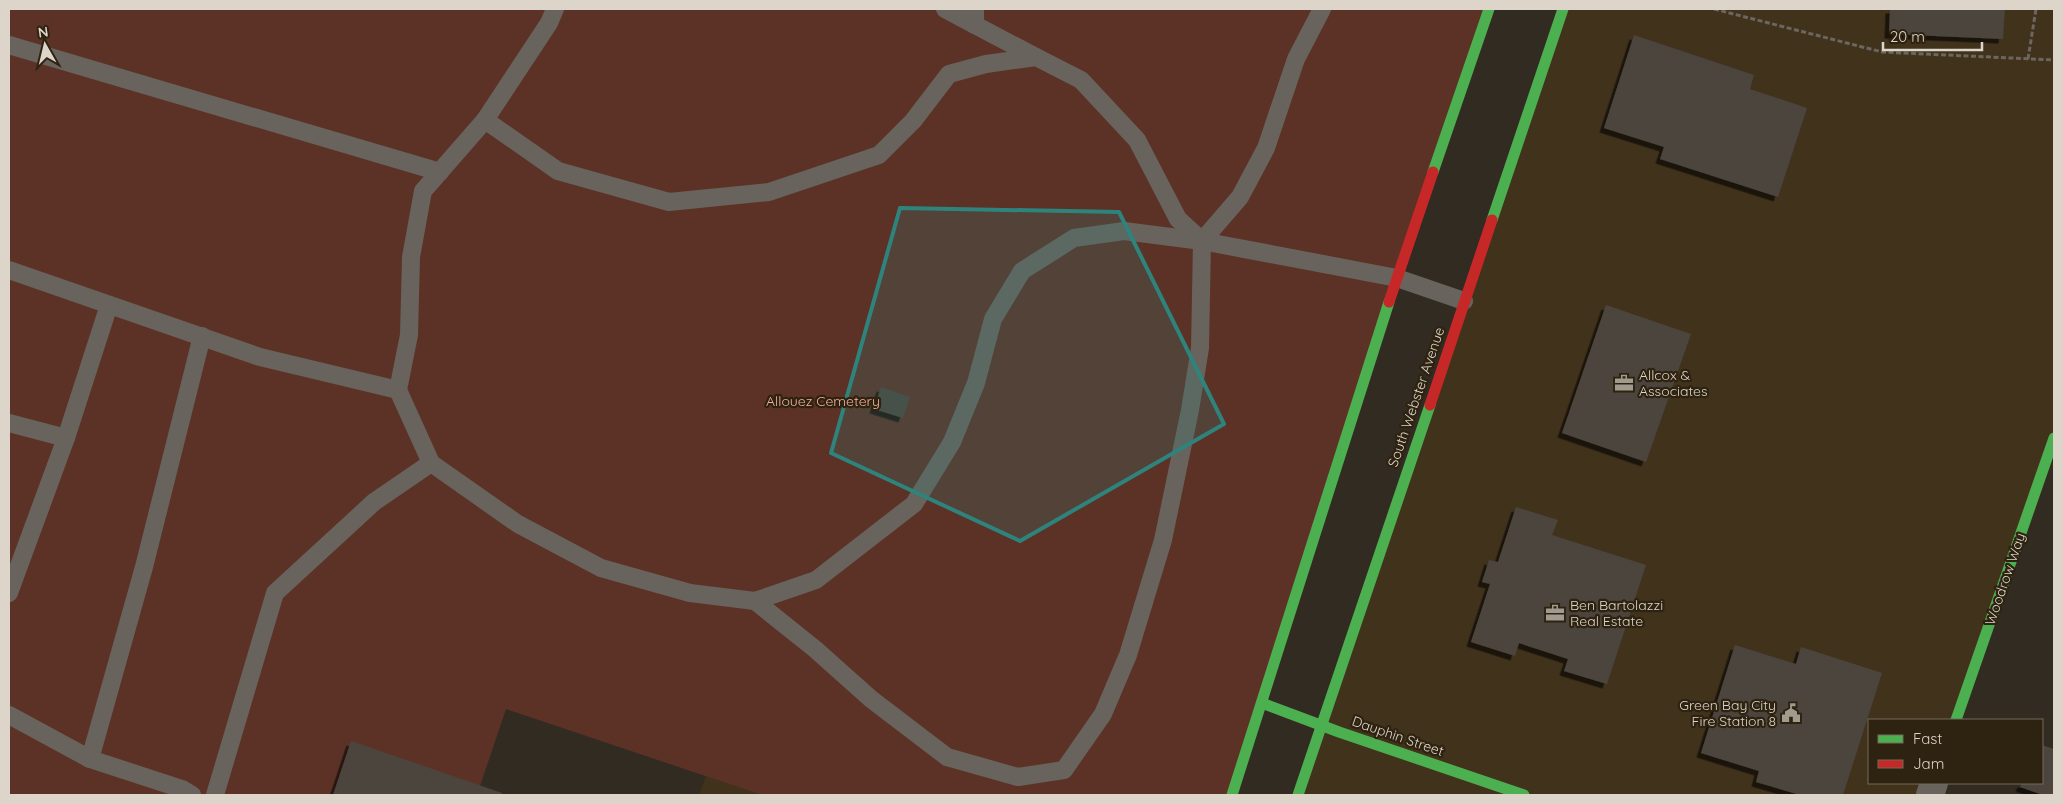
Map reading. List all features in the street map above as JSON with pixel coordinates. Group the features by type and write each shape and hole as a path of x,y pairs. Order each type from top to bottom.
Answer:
{"main road":[{"path":"1232,795 1397,278 1489,9"},
{"name":"South Webster Avenue","path":"1298,795 1563,9"},
{"name":"Woodrow Way","path":"1956,719 2054,438"},
{"name":"Dauphin Street","path":"1262,703 1524,795"}],"lane":[{"path":"555,9 549,23 486,120 423,191 412,257 409,335 398,390 431,463 518,524 601,568 690,593 755,601 816,580 914,504 952,442 976,383 993,319 1022,271 1074,238 1124,231 1202,241 1397,278 1464,301"},
{"path":"945,9 975,17 1036,57 1081,80 1137,140 1178,219 1202,241"},
{"path":"755,601 815,649 871,699 947,757 1018,777 1064,770 1103,714 1128,655 1163,540 1190,410 1200,348 1202,241 1240,197 1261,156 1296,59 1322,9"},
{"path":"9,45 440,172"},
{"path":"486,120 558,171 669,202 769,192 879,156 913,121 949,74 986,64 1036,57"},
{"path":"9,270 260,357 398,390"},
{"path":"9,593 66,438 109,305"},
{"path":"90,759 144,568 202,336"},
{"path":"9,423 66,438"},
{"path":"215,795 275,593 374,502 431,463"},
{"path":"9,715 90,759 182,789 192,795"}],"path":[{"path":"1714,9 1882,52 2054,60"},
{"path":"2028,59 2036,9"}],"highlighted area":[{"path":"900,208 1119,212 1224,424 1020,541 831,453"}],"shaded area":[{"path":"1563,9 2054,9 2054,438 1956,719 1868,719 1868,784 1934,784 1930,795 1298,795"},
{"path":"706,776 762,795 699,795"}],"green space":[{"name":"Allouez Cemetery","path":"9,9 1489,9 1232,795 762,795 506,709 477,795 9,795"}],"building":[{"path":"1890,9 2005,9 2003,39 1889,34"},
{"path":"1634,35 1754,75 1750,89 1807,108 1778,197 1660,159 1664,147 1604,128"},
{"path":"1606,305 1691,334 1646,462 1562,433"},
{"path":"881,387 910,397 903,418 874,409"},
{"name":"Ben Bartolazzi Real Estate","path":"1516,507 1558,520 1552,535 1646,565 1607,684 1564,671 1568,659 1519,643 1515,656 1471,642 1490,584 1482,582 1489,560 1498,562"},
{"name":"Green Bay City Fire Station 8","path":"1735,645 1796,664 1801,647 1882,673 1843,795 1800,795 1756,782 1759,771 1701,753"},
{"path":"351,741 502,793 502,795 333,795"},
{"path":"2043,745 2054,749 2054,795 2043,795 2020,787 2022,784 2043,784"}],"traffic: fast":[{"path":"1433,172 1489,9"},
{"path":"1492,220 1563,9"},
{"path":"1232,795 1389,302"},
{"path":"1298,795 1430,405"},
{"path":"1956,719 2054,438"},
{"path":"1262,703 1339,732 1524,795"}],"traffic: jam":[{"path":"1389,302 1433,172"},
{"path":"1430,405 1492,220"}],"place":[{"name":"Allcox & Associates","path":"1624,383"},
{"name":"Ben Bartolazzi Real Estate","path":"1555,613"},
{"name":"Green Bay City Fire Station 8","path":"1791,713"}]}
